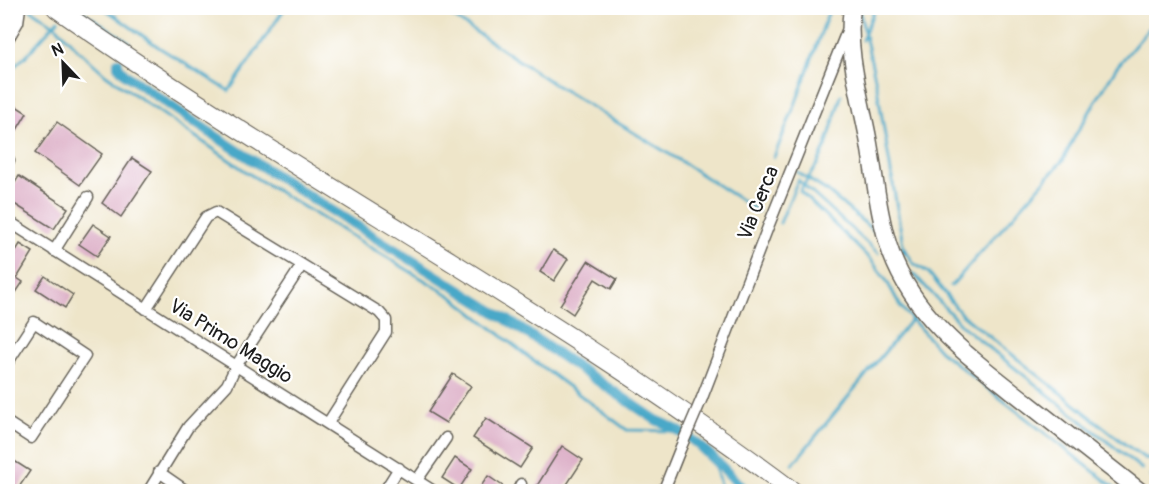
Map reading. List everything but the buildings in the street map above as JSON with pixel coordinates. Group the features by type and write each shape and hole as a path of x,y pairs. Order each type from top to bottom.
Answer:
{"highway":[{"path":"56,8 269,150 459,265 641,382 794,492"}],"main road":[{"path":"851,15 852,50 880,214 891,253 903,279 928,317 959,348 1141,492"}],"street":[{"path":"8,39 18,22 20,8"},
{"name":"Via Cerca","path":"663,492 702,398 851,15"},
{"path":"54,251 88,197"},
{"path":"146,309 206,217 216,212 379,312 386,320 386,332 328,423"},
{"name":"Via Primo Maggio","path":"8,221 435,492"},
{"path":"148,492 189,427 227,385 236,366 302,265"},
{"path":"8,362 34,322 85,356 31,438 8,423"},
{"path":"417,480 446,438"},
{"path":"384,492 399,468"},
{"path":"159,472 188,492"}],"waterway":[{"path":"29,8 57,27 106,75 251,175 454,298 627,430 676,431 682,435"},
{"path":"77,8 129,42 127,46"},
{"path":"104,8 160,48 229,91 285,8"},
{"path":"440,8 557,86 758,211"},
{"path":"774,157 830,8"},
{"path":"863,8 860,13 877,87 903,245 913,263 929,273 961,314 1126,445 1146,459 1153,456"},
{"path":"862,40 875,8"},
{"path":"8,72 25,57 58,20"},
{"path":"951,286 1063,160 1116,68 1156,20"},
{"path":"118,62 118,66 126,75 194,122 506,319 656,420 695,442 746,492"},
{"path":"841,96 826,146 800,191 871,260 886,280 901,307 940,351 1120,492"},
{"path":"797,172 827,191 874,231"},
{"path":"780,223 798,180 878,253"},
{"path":"896,245 907,254"},
{"path":"913,273 962,326 1142,469"},
{"path":"793,464 911,320"},
{"path":"687,439 715,466 722,492"},
{"path":"1151,476 1156,480"}]}
